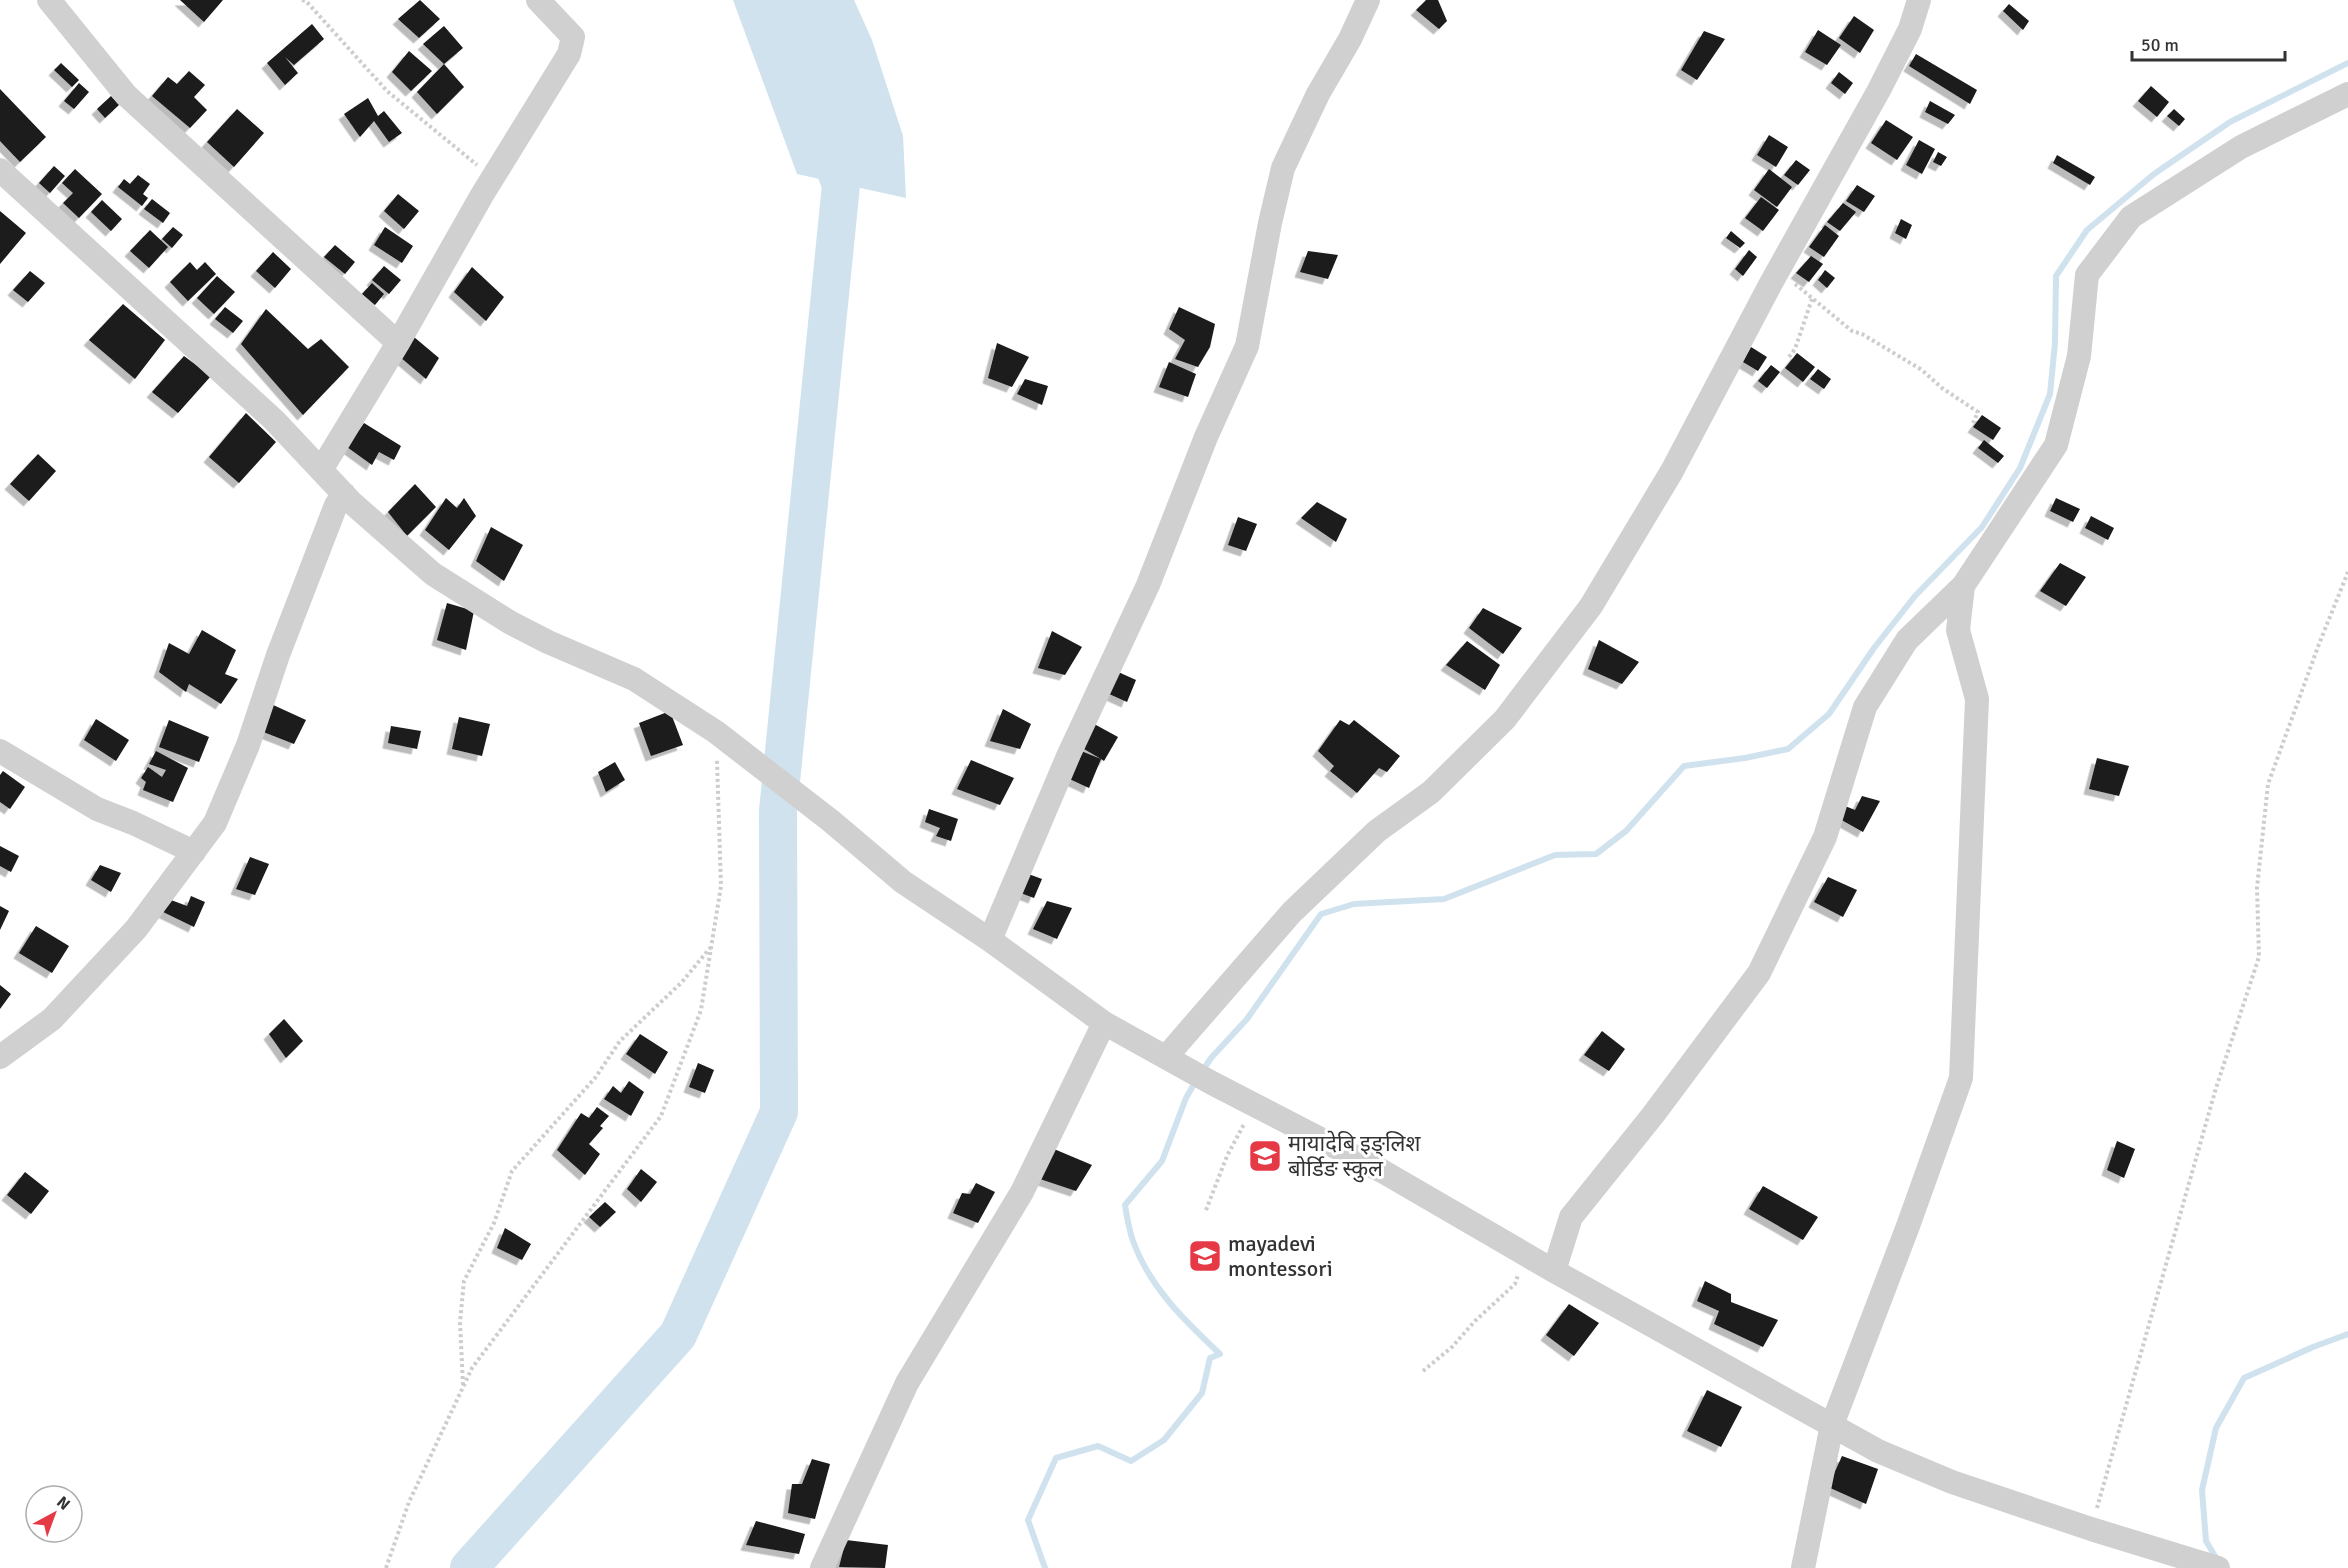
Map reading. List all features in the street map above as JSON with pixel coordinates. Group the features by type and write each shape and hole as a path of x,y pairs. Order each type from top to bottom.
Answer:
{"street":[{"path":"49,0 126,95 398,343"},
{"path":"321,470 398,343 493,177 569,54 573,37 538,0"},
{"path":"990,940 1069,754 1148,585 1206,438 1247,346 1270,223 1283,168 1318,94 1350,39 1368,0"},
{"path":"1175,1062 1292,912 1377,831 1431,792 1505,719 1591,606 1671,471 1884,80 1910,29 1919,0"},
{"path":"1554,1271 1571,1217 1653,1115 1759,973 1825,837 1865,707 1907,640 1963,586 2056,445 2079,356 2087,275 2131,218 2241,147 2348,94"},
{"path":"0,170 274,420 344,494 433,574 529,633 634,679 725,739 831,821 903,882 990,940 1104,1023 1212,1083 1382,1172 1554,1271 1878,1451 1952,1482 2091,1529 2209,1564"},
{"path":"0,1057 52,1019 136,929 215,823 248,745 278,655 336,505 344,494"},
{"path":"1803,1568 1832,1425 1908,1226 1961,1078 1977,699 1958,630 1963,586"},
{"path":"0,751 97,809 194,852"},
{"path":"822,1568 907,1383 1022,1192 1104,1023"}],"path":[{"path":"302,0 306,1 387,91 493,177"},
{"path":"1778,272 1852,331 1862,334 1922,370 1942,388 1978,412 1973,423"},
{"path":"1789,357 1795,349 1812,299"},
{"path":"2091,1529 2216,1088 2259,957 2257,888 2268,784 2348,572"},
{"path":"386,1568 409,1502 472,1368 661,1116 701,1010 721,886 725,739"},
{"path":"464,1387 460,1322 464,1281 494,1222 513,1171 595,1078 620,1041 682,982 711,947"},
{"path":"1206,1210 1227,1156 1254,1105"},
{"path":"1423,1371 1452,1347 1475,1321 1515,1284 1524,1254"}],"water":[{"path":"733,0 854,0 872,40 903,136 906,198 797,174"}],"building":[{"path":"180,0 223,0 204,22"},
{"path":"420,0 440,19 419,38 398,19"},
{"path":"1426,0 1438,0 1447,21 1439,29 1416,10"},
{"path":"2009,4 2029,21 2023,30 2003,11"},
{"path":"1854,16 1874,30 1860,53 1839,38"},
{"path":"312,24 324,39 294,65 285,57 298,73 285,85 267,63"},
{"path":"444,26 463,48 444,64 423,44"},
{"path":"1818,30 1841,45 1827,65 1805,52"},
{"path":"1704,31 1725,39 1697,80 1681,70"},
{"path":"409,51 432,71 411,91 392,72"},
{"path":"1916,54 1977,90 1970,104 1909,66"},
{"path":"61,63 79,80 72,87 54,70"},
{"path":"444,64 464,87 437,114 417,92"},
{"path":"189,71 205,85 194,97 207,110 190,128 152,96 168,77 177,84"},
{"path":"1839,72 1853,83 1845,94 1831,83"},
{"path":"79,83 89,92 74,109 64,101"},
{"path":"2151,86 2169,102 2157,117 2138,101"},
{"path":"0,89 46,137 20,162 0,141"},
{"path":"111,96 119,105 105,118 97,109"},
{"path":"368,98 378,116 384,111 402,133 389,142 374,121 360,137 344,114"},
{"path":"1930,101 1955,115 1948,124 1925,112"},
{"path":"237,109 264,133 234,167 207,142"},
{"path":"2174,109 2185,119 2179,126 2167,116"},
{"path":"1886,120 1913,137 1897,160 1871,143"},
{"path":"1769,135 1788,147 1776,167 1757,155"},
{"path":"1919,140 1935,149 1922,174 1906,165"},
{"path":"1938,152 1947,157 1941,166 1933,162"},
{"path":"2057,155 2095,177 2090,185 2053,163"},
{"path":"1796,160 1810,170 1798,185 1784,175"},
{"path":"54,166 65,176 50,193 39,183"},
{"path":"75,169 102,194 79,218 63,203 73,193 62,183"},
{"path":"1769,169 1792,187 1777,207 1754,190"},
{"path":"138,175 150,184 143,194 148,198 142,206 118,187 124,179 130,184"},
{"path":"1857,185 1875,196 1864,212 1846,201"},
{"path":"398,194 419,211 404,229 384,211"},
{"path":"1761,197 1779,210 1763,231 1745,218"},
{"path":"152,199 170,213 163,223 144,209"},
{"path":"102,200 122,219 111,231 91,212"},
{"path":"1843,203 1856,212 1840,231 1827,222"},
{"path":"0,211 26,233 0,264"},
{"path":"1901,219 1912,225 1906,239 1895,233"},
{"path":"1825,225 1839,236 1824,257 1809,247"},
{"path":"173,227 183,235 172,248 162,239"},
{"path":"385,227 413,246 402,263 374,245"},
{"path":"150,230 168,247 149,268 130,251"},
{"path":"1731,231 1745,243 1740,248 1726,238"},
{"path":"335,245 355,262 345,274 324,257"},
{"path":"1749,250 1757,257 1743,276 1735,269"},
{"path":"1308,251 1338,255 1328,279 1300,272"},
{"path":"273,252 291,269 275,288 256,271"},
{"path":"1811,256 1823,264 1809,282 1796,273"},
{"path":"190,262 197,270 205,262 216,274 188,301 170,282"},
{"path":"384,266 401,280 389,294 372,280"},
{"path":"472,267 504,297 486,321 454,292"},
{"path":"1825,270 1835,278 1827,288 1818,280"},
{"path":"30,271 45,283 28,302 13,290"},
{"path":"217,276 235,292 214,314 197,298"},
{"path":"372,283 384,294 375,305 362,294"},
{"path":"123,304 165,340 135,379 89,340"},
{"path":"225,307 243,321 233,333 215,319"},
{"path":"1179,307 1215,324 1210,347 1198,367 1175,359 1185,340 1169,329"},
{"path":"266,309 308,349 321,339 349,367 303,415 241,344"},
{"path":"414,337 439,358 426,379 400,357"},
{"path":"997,343 1029,357 1012,387 988,378"},
{"path":"1751,347 1767,357 1758,371 1743,362"},
{"path":"1797,353 1815,367 1803,382 1785,368"},
{"path":"184,356 211,376 178,413 152,392"},
{"path":"1169,362 1196,374 1188,397 1159,387"},
{"path":"1771,365 1780,372 1767,388 1758,381"},
{"path":"1818,369 1831,379 1824,389 1810,379"},
{"path":"1025,379 1048,386 1042,405 1017,394"},
{"path":"246,413 276,442 239,483 209,457"},
{"path":"1982,415 2001,428 1993,440 1973,427"},
{"path":"364,423 401,446 394,460 379,452 372,465 347,447"},
{"path":"1984,440 2004,456 1998,463 1978,448"},
{"path":"38,454 56,471 29,501 10,484"},
{"path":"415,484 436,507 407,536 388,512"},
{"path":"446,498 457,508 464,498 476,516 449,550 425,530"},
{"path":"2056,498 2080,509 2073,522 2050,511"},
{"path":"1317,502 1347,519 1336,542 1301,518"},
{"path":"2091,516 2114,528 2108,540 2085,528"},
{"path":"1238,517 1257,524 1246,551 1228,545"},
{"path":"491,527 523,545 504,581 476,561"},
{"path":"2060,563 2086,577 2066,606 2040,591"},
{"path":"447,603 474,611 466,650 437,640"},
{"path":"1483,608 1522,628 1503,654 1469,628"},
{"path":"202,630 236,650 225,674 238,679 221,704 189,684 186,692 159,672 169,643 189,654"},
{"path":"1052,631 1082,647 1065,675 1038,668"},
{"path":"1599,640 1639,662 1622,684 1588,669"},
{"path":"1467,641 1500,665 1485,690 1446,665"},
{"path":"1116,671 1136,680 1127,702 1107,693"},
{"path":"271,704 306,720 294,744 261,731"},
{"path":"1003,709 1031,724 1020,749 990,741"},
{"path":"670,711 683,745 651,756 639,723"},
{"path":"459,717 490,724 482,756 452,749"},
{"path":"96,719 129,740 116,761 84,740"},
{"path":"1085,719 1118,737 1104,761 1074,743"},
{"path":"169,720 209,737 199,762 159,747"},
{"path":"1340,720 1349,725 1354,720 1400,756 1387,772 1379,768 1357,793 1330,771 1334,766 1318,751"},
{"path":"391,726 421,731 417,749 388,743"},
{"path":"1076,749 1101,759 1089,788 1063,776"},
{"path":"156,751 188,768 173,802 143,790 146,782 141,778 148,767 162,777 166,770 149,764"},
{"path":"2097,758 2129,766 2119,796 2089,789"},
{"path":"971,760 1014,778 1000,805 957,789"},
{"path":"615,762 625,780 606,792 598,772"},
{"path":"3,771 25,787 10,809 0,802 0,775"},
{"path":"1862,796 1880,801 1863,832 1838,818 1845,806 1855,810"},
{"path":"929,809 958,819 951,841 936,836 940,828 925,822"},
{"path":"0,846 19,856 11,872 0,866"},
{"path":"250,857 269,864 255,895 236,889"},
{"path":"100,865 121,873 111,892 91,880"},
{"path":"1023,872 1042,879 1034,898 1015,891"},
{"path":"1828,877 1857,890 1843,917 1814,902"},
{"path":"191,896 205,902 194,927 159,910 163,897 187,906"},
{"path":"1047,901 1072,908 1057,939 1033,929"},
{"path":"0,906 9,911 0,930"},
{"path":"36,926 69,946 52,973 19,953"},
{"path":"0,985 11,994 0,1009"},
{"path":"284,1019 303,1041 286,1058 269,1034"},
{"path":"1602,1031 1625,1049 1609,1071 1584,1055"},
{"path":"640,1034 668,1052 655,1074 626,1054"},
{"path":"698,1063 714,1070 705,1093 689,1087"},
{"path":"629,1081 644,1092 631,1116 604,1099 613,1086 621,1093"},
{"path":"597,1107 609,1116 600,1126 603,1128 589,1144 600,1154 585,1175 557,1150 581,1113 589,1118"},
{"path":"2117,1141 2135,1149 2124,1178 2107,1170"},
{"path":"1054,1149 1092,1165 1076,1191 1040,1179"},
{"path":"641,1169 657,1182 641,1202 627,1189"},
{"path":"25,1172 49,1191 31,1214 7,1195"},
{"path":"976,1183 995,1192 978,1223 953,1213 962,1193 970,1194"},
{"path":"1763,1186 1818,1217 1803,1240 1749,1209"},
{"path":"605,1202 616,1212 600,1227 589,1217"},
{"path":"505,1228 531,1244 522,1260 497,1248"},
{"path":"1705,1281 1731,1294 1731,1302 1778,1320 1763,1347 1714,1324 1719,1311 1697,1301"},
{"path":"1569,1304 1599,1323 1574,1356 1546,1335"},
{"path":"1707,1390 1742,1407 1721,1447 1687,1431"},
{"path":"1842,1456 1878,1469 1866,1504 1828,1487"},
{"path":"812,1459 830,1464 815,1519 788,1513 792,1484 802,1484"},
{"path":"756,1521 805,1534 799,1554 746,1545"},
{"path":"846,1540 888,1545 885,1568 839,1567"}],"waterway":[{"path":"1203,1070 1247,1019 1321,914 1354,904 1444,899 1555,855 1596,854 1626,831 1684,766 1745,758 1788,749 1829,714 1874,648 1915,596 1982,527 2020,468 2050,394 2055,343 2056,276 2087,230 2154,174 2230,122 2348,63"},
{"path":"469,1568 678,1335 779,1112 778,811 841,185 822,136"},
{"path":"1045,1568 1028,1520 1056,1458 1098,1446 1131,1461 1164,1440 1202,1393 1210,1358 1220,1354 1170,1303 1149,1274 1133,1241 1125,1205 1162,1161 1186,1098 1197,1079"},
{"path":"2218,1561 2206,1541 2202,1490 2216,1428 2244,1378 2348,1334"}],"place":[{"name":"मायादेबि इङ्लिश बोर्डिङ स्कुल","path":"1265,1156"},
{"name":"mayadevi montessori","path":"1205,1256"}]}
